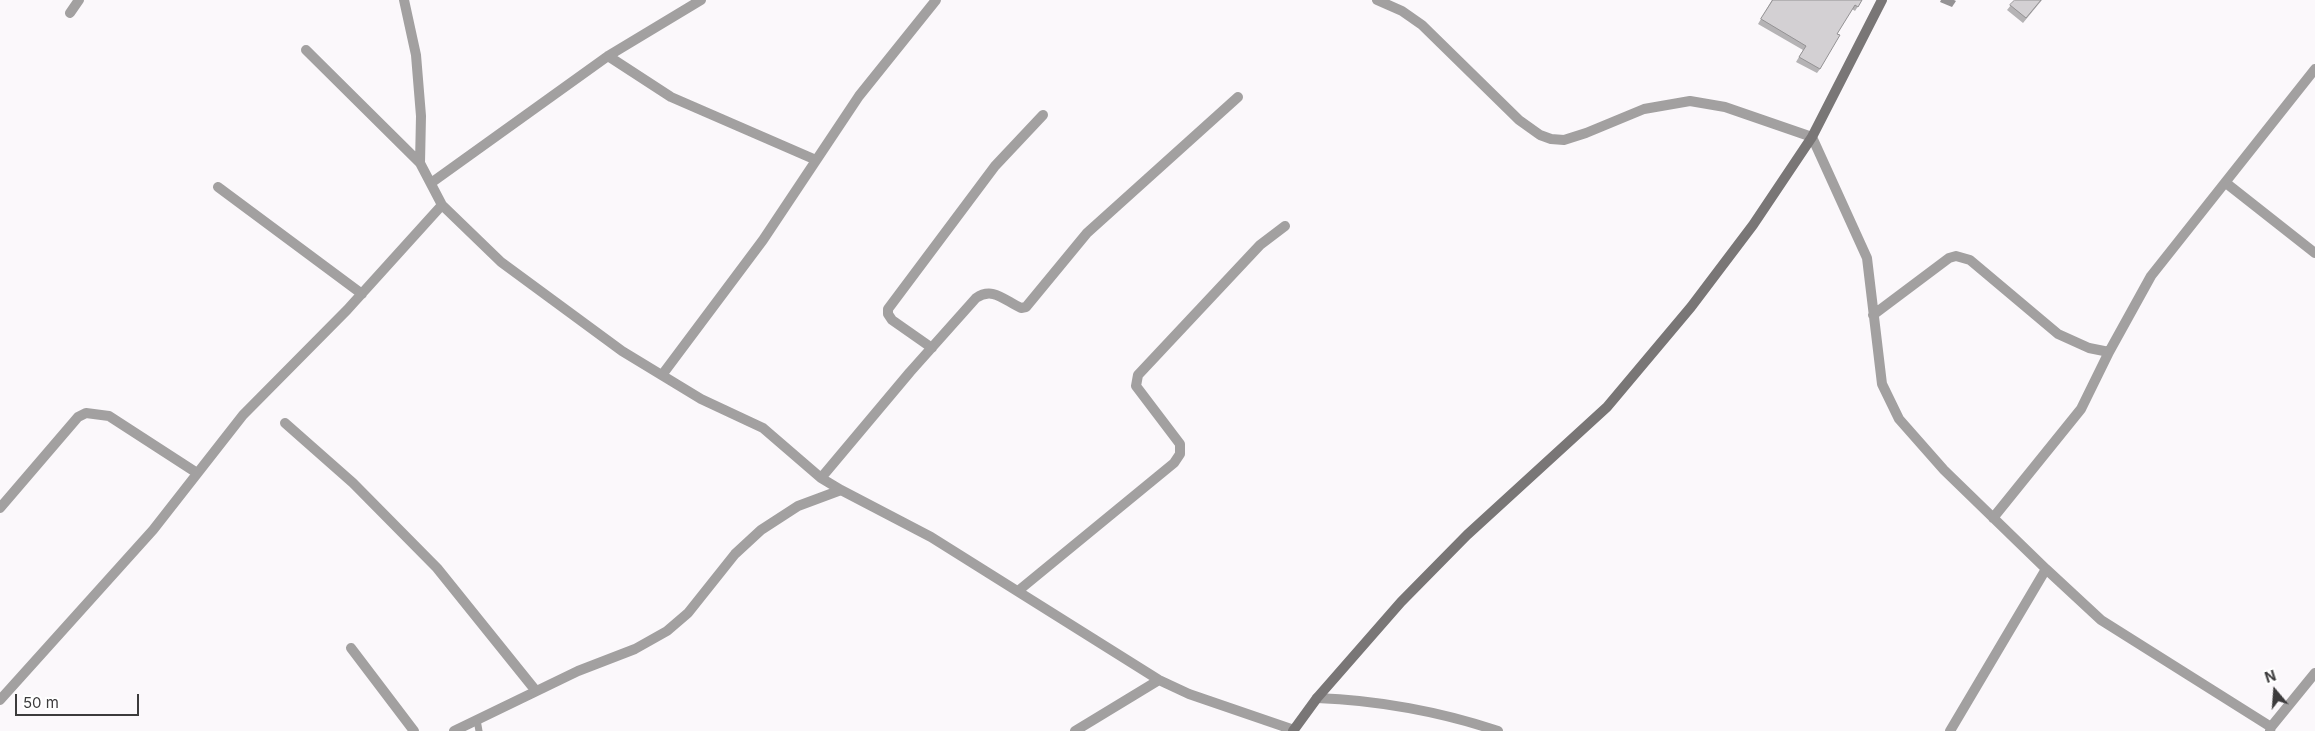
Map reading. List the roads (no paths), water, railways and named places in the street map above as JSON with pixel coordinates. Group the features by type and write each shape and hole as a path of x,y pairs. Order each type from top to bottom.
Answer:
{"street":[{"path":"70,12 79,0"},
{"path":"404,0 416,56 421,116 420,163"},
{"path":"431,183 608,56 701,0"},
{"path":"662,375 764,240 859,96 936,0"},
{"path":"1377,0 1402,11 1422,25 1519,120 1540,135 1551,139 1564,140 1644,110 1690,101 1725,106 1812,138 1867,258 1882,384 1899,419 1944,470 2046,570 2102,620 2270,729 2315,673"},
{"path":"306,50 420,163 442,205 501,262 622,351 701,399 763,428 821,478 931,537 1159,680 1189,694 1294,730 1317,698 1401,602 1467,535 1607,407 1691,307 1736,247 1812,138 1882,0"},
{"path":"608,56 671,97 816,160"},
{"path":"1993,518 2081,409 2109,352 2151,276 2177,240 2226,183 2315,69"},
{"path":"821,478 976,298 984,293 991,292 1021,308 1026,307 1087,233 1238,96"},
{"path":"932,348 892,320 888,314 888,309 995,166 1043,115"},
{"path":"2226,183 2315,253"},
{"path":"218,188 362,294"},
{"path":"0,700 153,530 243,415 362,294 442,205"},
{"path":"1018,591 1174,463 1180,454 1180,444 1136,386 1138,374 1260,244 1284,226"},
{"path":"1873,315 1949,258 1956,256 1970,260 2058,334 2089,348 2109,352"},
{"path":"0,508 78,417 86,413 109,416 197,472"},
{"path":"285,423 353,483 437,568 536,691"},
{"path":"454,731 578,671 635,649 667,631 688,613 735,554 761,530 798,506 841,490"},
{"path":"1950,731 2046,570"},
{"path":"351,648 414,731"},
{"path":"1076,731 1159,680"},
{"path":"1317,698 1348,699 1459,718 1498,731"}],"lane":[{"path":"477,720 479,731"}]}
